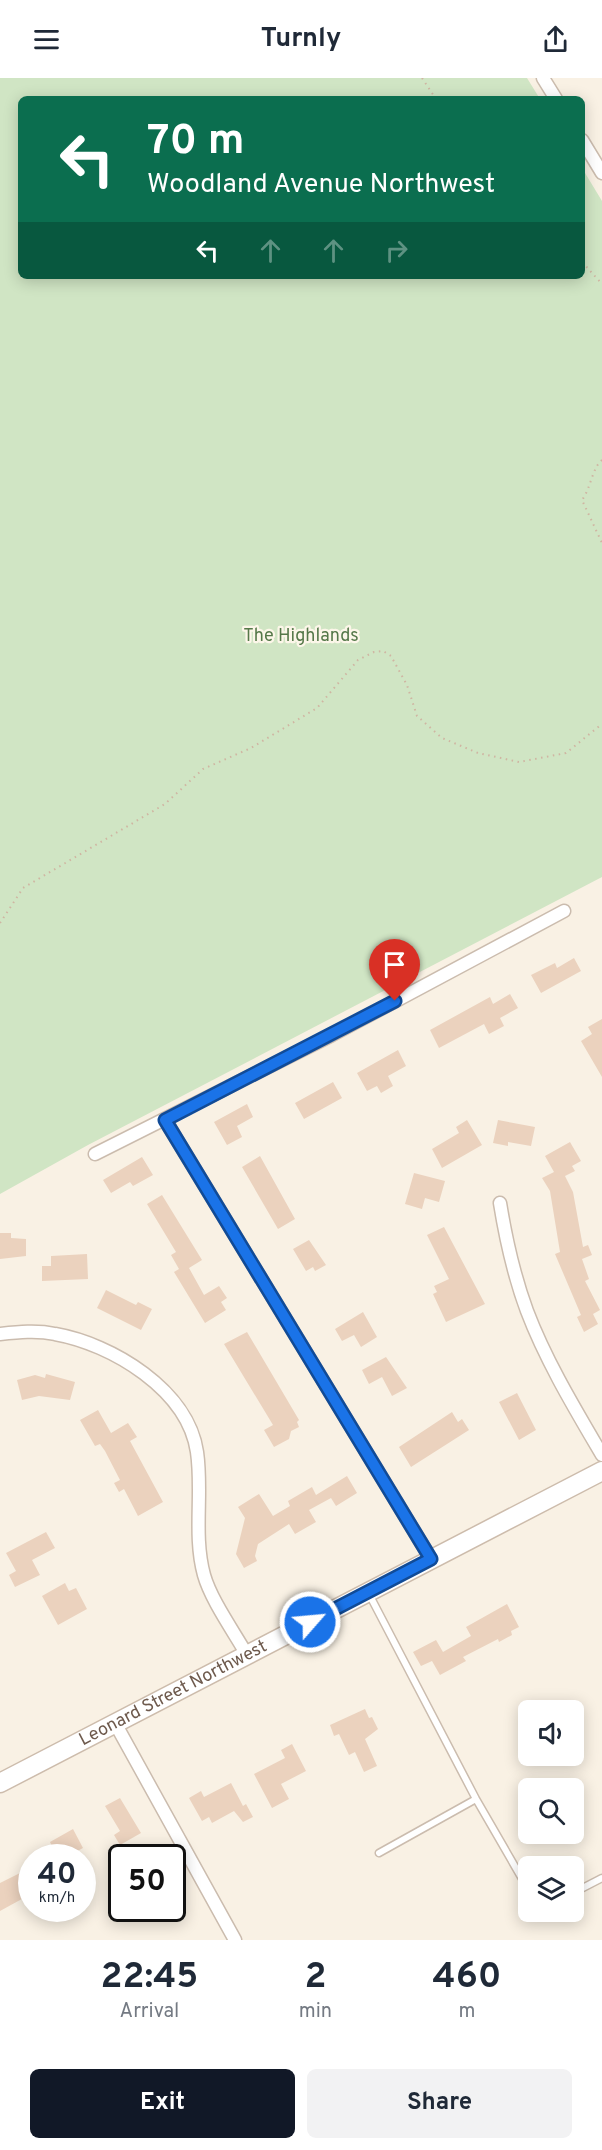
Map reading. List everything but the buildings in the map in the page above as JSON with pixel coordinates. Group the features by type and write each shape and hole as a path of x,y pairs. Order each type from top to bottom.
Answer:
{"main road":[{"name":"Leonard Street Northwest","path":"0,1783 602,1470"}],"street":[{"path":"543,78 554,96"},
{"path":"585,145 602,173"},
{"path":"94,1154 332,1035 564,911"},
{"path":"165,1120 431,1559"},
{"path":"500,1203 511,1259 526,1310 540,1341 602,1455"},
{"path":"0,1334 52,1333 88,1344 133,1365 162,1387 185,1417 197,1450 199,1543 204,1578 247,1655"},
{"path":"115,1723 235,1940"}],"lane":[{"path":"368,1592 476,1799 518,1872"},
{"path":"379,1853 476,1799"},
{"path":"584,1887 602,1878"}],"path":[{"path":"422,78 434,96"},
{"path":"585,265 602,284"},
{"path":"602,460 597,465 590,489 582,500 602,543"},
{"path":"0,924 23,888 165,804 203,769 251,748 317,708 358,660 374,651 383,651 392,656 407,686 417,716 442,738 478,753 519,762 566,753 602,724"}],"green space":[{"name":"The Highlands","path":"0,78 527,78 538,96 18,96 18,279 585,279 585,173 602,201 602,877 88,1145 0,1194"}],"route":[{"path":"310,1622 431,1559 211,1200 165,1120 395,1001"}]}
